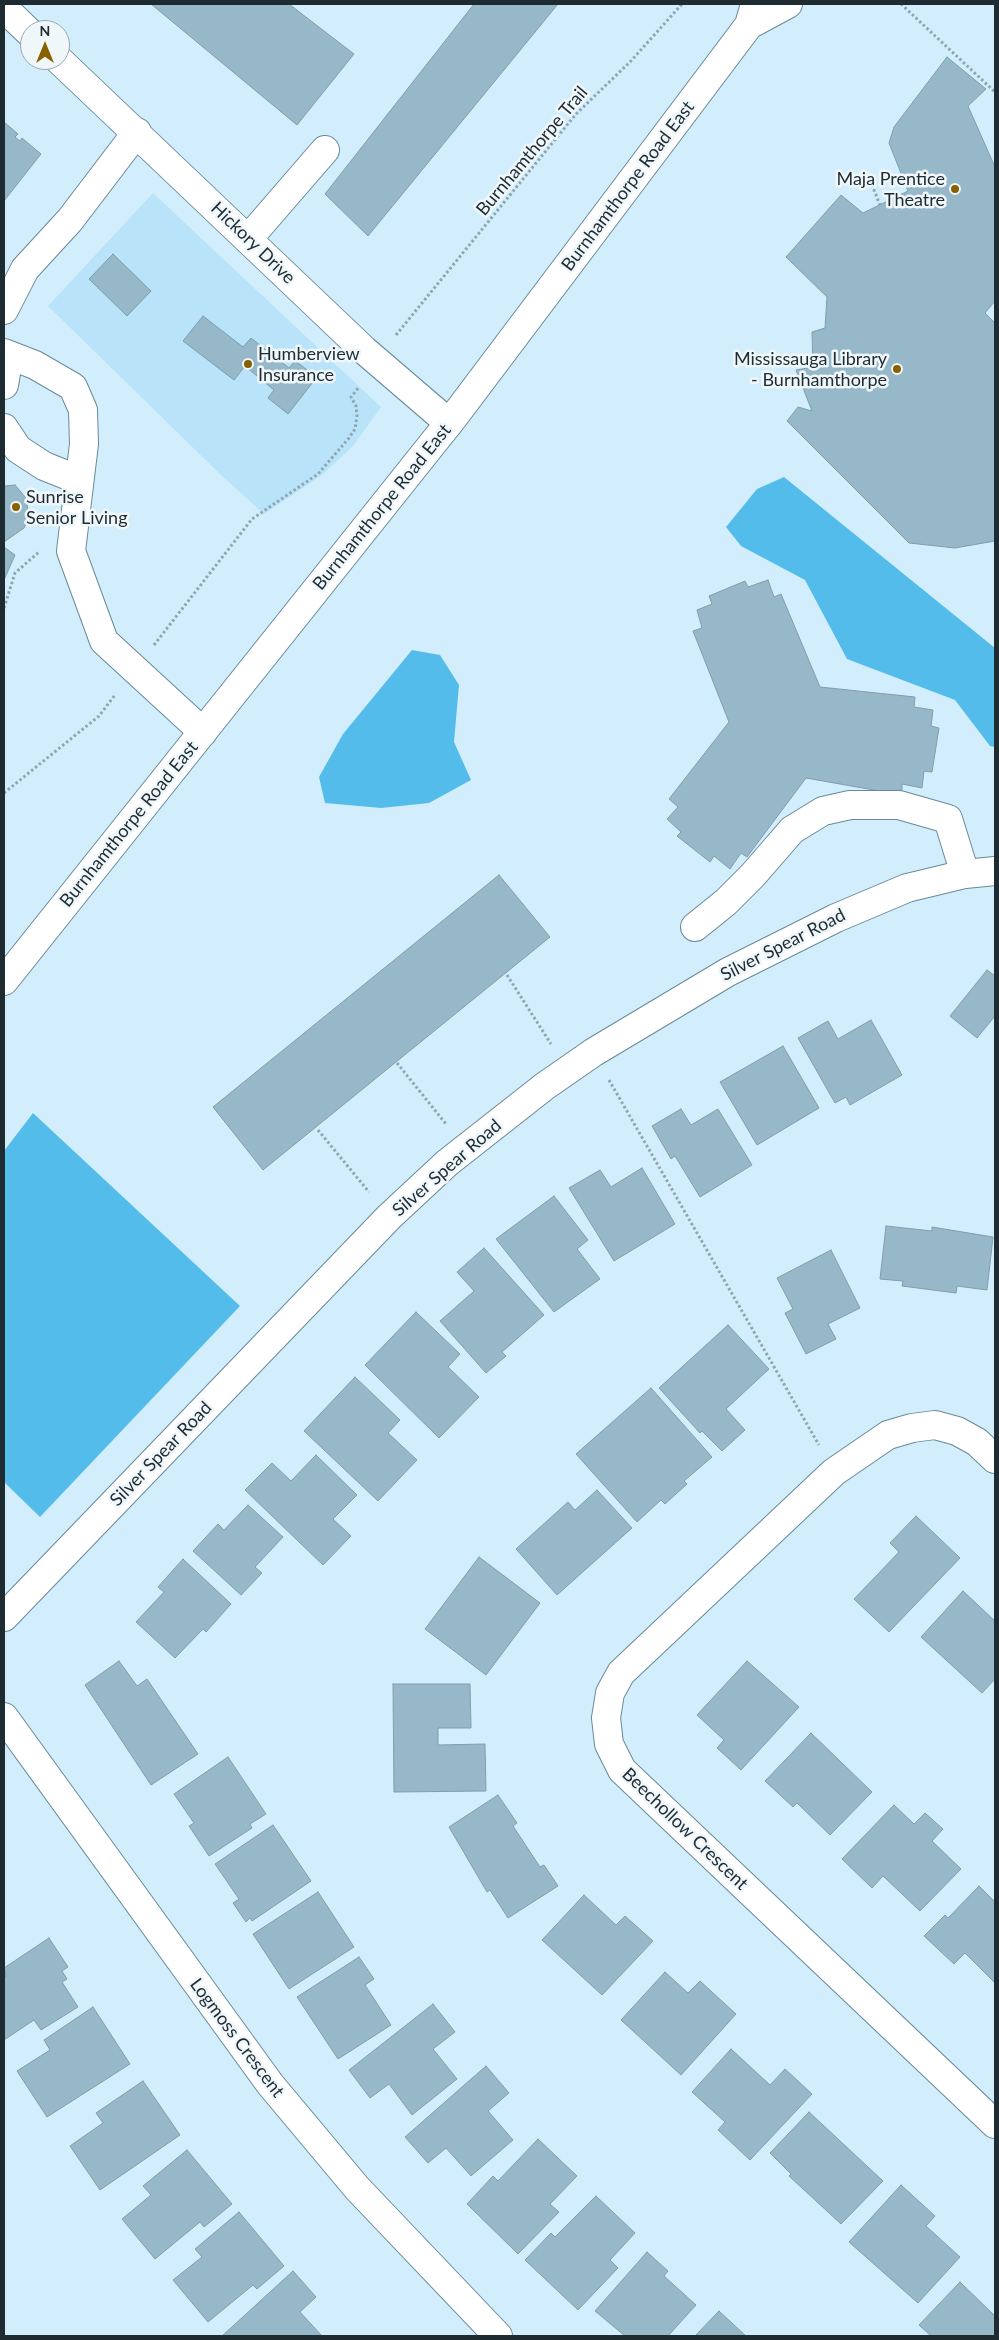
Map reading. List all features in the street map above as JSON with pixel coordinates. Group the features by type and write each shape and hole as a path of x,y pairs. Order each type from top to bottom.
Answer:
{"street":[{"name":"Burnhamthorpe Road East","path":"4,981 449,423 752,14 788,4"},
{"path":"4,8 20,23"},
{"name":"Hickory Drive","path":"70,69 364,350 449,423"},
{"path":"4,310 25,269 70,220 137,132"},
{"path":"248,239 325,150"},
{"path":"4,385 6,354 35,365 73,387 83,410 84,444 71,551 104,642 203,732"},
{"path":"4,428 18,449 44,466 79,480"},
{"path":"695,927 726,902 753,876 792,830 823,811 850,805 899,805 948,819 965,874"},
{"name":"Silver Spear Road","path":"4,1617 389,1218 465,1148 567,1070 728,972 836,918 907,888 965,874 995,871"},
{"name":"Beechollow Crescent","path":"995,1459 977,1442 957,1431 935,1425 912,1428 888,1435 834,1472 621,1673 610,1693 606,1718 609,1744 622,1770 995,2124"},
{"name":"Logmoss Crescent","path":"4,1717 270,2084 357,2188 498,2336"}],"path":[{"name":"Burnhamthorpe Trail","path":"408,320 443,281 576,114 630,62 682,4"},
{"path":"901,4 995,92"},
{"path":"870,180 880,205"},
{"path":"162,635 252,519 318,474 350,438 355,429 357,416 356,406 351,396 360,386"},
{"path":"4,608 14,573 43,548"},
{"path":"4,794 98,716 108,705"},
{"path":"507,975 567,1070"},
{"path":"594,1052 834,1472"},
{"path":"397,1063 465,1148"},
{"path":"318,1130 389,1218"}],"shaded area":[{"path":"153,193 381,407 353,446 322,475 264,514 219,473 48,306"},
{"path":"784,477 995,648 995,747 990,746 955,700 847,659 805,580 741,546 726,527 757,489"},
{"path":"412,650 440,655 459,685 454,742 471,780 429,803 381,808 325,803 319,777 343,734"},
{"path":"33,1113 240,1306 40,1517 4,1482 4,1151"}],"building":[{"path":"151,4 289,4 354,54 297,125"},
{"path":"474,4 558,4 368,236 325,194"},
{"path":"947,57 986,89 968,106 995,167 995,301 985,313 995,323 995,541 955,548 909,543 787,421 798,407 812,411 796,370 813,367 812,332 825,328 827,297 786,257 841,195 863,213 908,191 889,143 894,127"},
{"path":"4,122 18,134 15,137 20,141 22,138 41,154 4,201"},
{"path":"113,254 151,291 127,316 89,279"},
{"name":"Humberview Insurance","path":"203,316 243,347 251,338 289,368 295,361 317,377 288,414 268,398 274,390 245,366 234,380 183,341"},
{"name":"Sunrise Senior Living","path":"15,485 26,498 29,517 24,528 4,542 4,486"},
{"name":"Sunrise Senior Living","path":"4,547 15,555 4,580"},
{"path":"768,580 774,597 781,594 820,687 915,697 914,707 933,710 931,726 939,728 932,772 924,771 922,788 902,784 902,795 806,778 747,857 741,853 730,869 714,856 710,862 677,836 681,832 667,819 678,807 669,799 729,722 693,631 702,628 697,610 712,604 709,596 745,581 748,587"},
{"path":"499,875 550,937 263,1170 213,1107"},
{"path":"987,970 995,976 995,1016 977,1038 950,1016"},
{"path":"871,1020 902,1075 850,1105 846,1097 835,1103 798,1038 828,1021 838,1039"},
{"path":"783,1046 819,1108 757,1145 720,1082"},
{"path":"681,1109 691,1125 718,1109 752,1165 700,1197 675,1156 671,1159 652,1126"},
{"path":"642,1168 675,1224 614,1261 569,1188 600,1170 611,1187"},
{"path":"554,1196 588,1240 577,1249 600,1279 554,1312 496,1239"},
{"path":"886,1226 932,1231 932,1227 993,1237 987,1290 957,1286 956,1293 902,1286 903,1281 880,1279"},
{"path":"484,1248 544,1315 502,1352 506,1356 486,1373 440,1321 474,1291 457,1272"},
{"path":"831,1250 860,1308 828,1324 836,1339 806,1354 785,1313 793,1309 777,1278"},
{"path":"416,1312 460,1354 448,1367 479,1397 439,1438 365,1365"},
{"path":"728,1325 769,1369 726,1409 745,1430 722,1451 702,1431 700,1433 659,1388"},
{"path":"355,1377 400,1420 388,1433 417,1460 378,1501 304,1431"},
{"path":"651,1388 712,1457 684,1481 687,1484 665,1504 661,1500 637,1522 576,1454"},
{"path":"316,1455 357,1495 333,1519 351,1536 323,1565 245,1490 272,1463 291,1481"},
{"path":"597,1490 632,1528 557,1595 516,1549 568,1502 575,1510"},
{"path":"248,1505 283,1537 255,1567 262,1573 241,1595 193,1551 218,1524 224,1530"},
{"path":"916,1516 960,1558 889,1632 854,1599 899,1552 890,1543"},
{"path":"479,1557 540,1603 486,1675 425,1629"},
{"path":"183,1559 231,1604 206,1632 203,1629 175,1658 136,1622 164,1592 158,1587"},
{"path":"963,1591 995,1621 995,1679 982,1693 921,1637"},
{"path":"119,1661 137,1686 147,1679 198,1754 151,1785 85,1685"},
{"path":"747,1661 799,1707 741,1770 717,1748 724,1740 697,1715"},
{"path":"393,1684 470,1684 471,1728 438,1728 438,1745 485,1744 486,1791 394,1792"},
{"path":"811,1733 872,1792 830,1835 797,1803 793,1807 765,1781"},
{"path":"228,1757 266,1814 250,1824 252,1828 209,1856 189,1826 194,1823 174,1794"},
{"path":"498,1795 517,1823 513,1826 540,1867 544,1865 558,1886 508,1918 490,1890 487,1892 449,1827"},
{"path":"894,1805 914,1824 925,1813 943,1829 932,1841 961,1869 920,1911 883,1876 872,1888 842,1859"},
{"path":"273,1825 311,1881 252,1921 250,1918 246,1922 233,1903 239,1899 215,1864"},
{"path":"979,1886 995,1902 995,1983 965,1953 954,1964 924,1936 945,1915 948,1918"},
{"path":"318,1892 354,1947 289,1989 253,1934"},
{"path":"584,1895 616,1925 625,1916 653,1941 602,1995 542,1940"},
{"path":"49,1938 68,1967 62,1971 67,1979 62,1982 78,2007 41,2030 34,2020 4,2040 4,1978 6,1976 4,1968"},
{"path":"359,1957 374,1979 365,1985 391,2025 338,2059 297,1997"},
{"path":"665,1972 688,1993 700,1981 736,2014 681,2075 621,2020"},
{"path":"433,2004 455,2032 433,2049 457,2079 412,2115 389,2084 370,2098 349,2070"},
{"path":"93,2007 130,2064 47,2117 17,2071 50,2050 44,2040"},
{"path":"731,2049 770,2085 785,2069 812,2094 750,2160 718,2130 725,2122 692,2092"},
{"path":"486,2066 509,2093 488,2111 513,2140 471,2176 446,2148 428,2163 405,2137"},
{"path":"143,2081 180,2135 100,2190 70,2146 103,2123 96,2113"},
{"path":"809,2112 883,2181 841,2224 789,2176 791,2174 770,2153"},
{"path":"538,2139 577,2176 550,2204 559,2212 518,2254 467,2204 493,2176 498,2181"},
{"path":"187,2150 232,2204 204,2227 200,2222 155,2259 122,2219 151,2195 143,2186"},
{"path":"901,2185 935,2216 926,2226 960,2257 918,2303 849,2242"},
{"path":"596,2196 635,2233 610,2260 618,2268 578,2310 525,2260 551,2233 555,2237"},
{"path":"239,2212 284,2266 257,2289 253,2285 208,2322 173,2280 202,2257 195,2249"},
{"path":"647,2252 668,2271 664,2276 696,2305 668,2336 625,2336 595,2311"},
{"path":"293,2271 316,2297 300,2312 322,2336 222,2336"},
{"path":"960,2282 995,2316 995,2336 931,2336 919,2325"},
{"path":"719,2311 746,2336 695,2336"}],"place":[{"name":"Maja Prentice Theatre","path":"955,189"},
{"name":"Humberview Insurance","path":"248,364"},
{"name":"Mississauga Library - Burnhamthorpe","path":"897,369"},
{"name":"Sunrise Senior Living","path":"16,507"}]}
